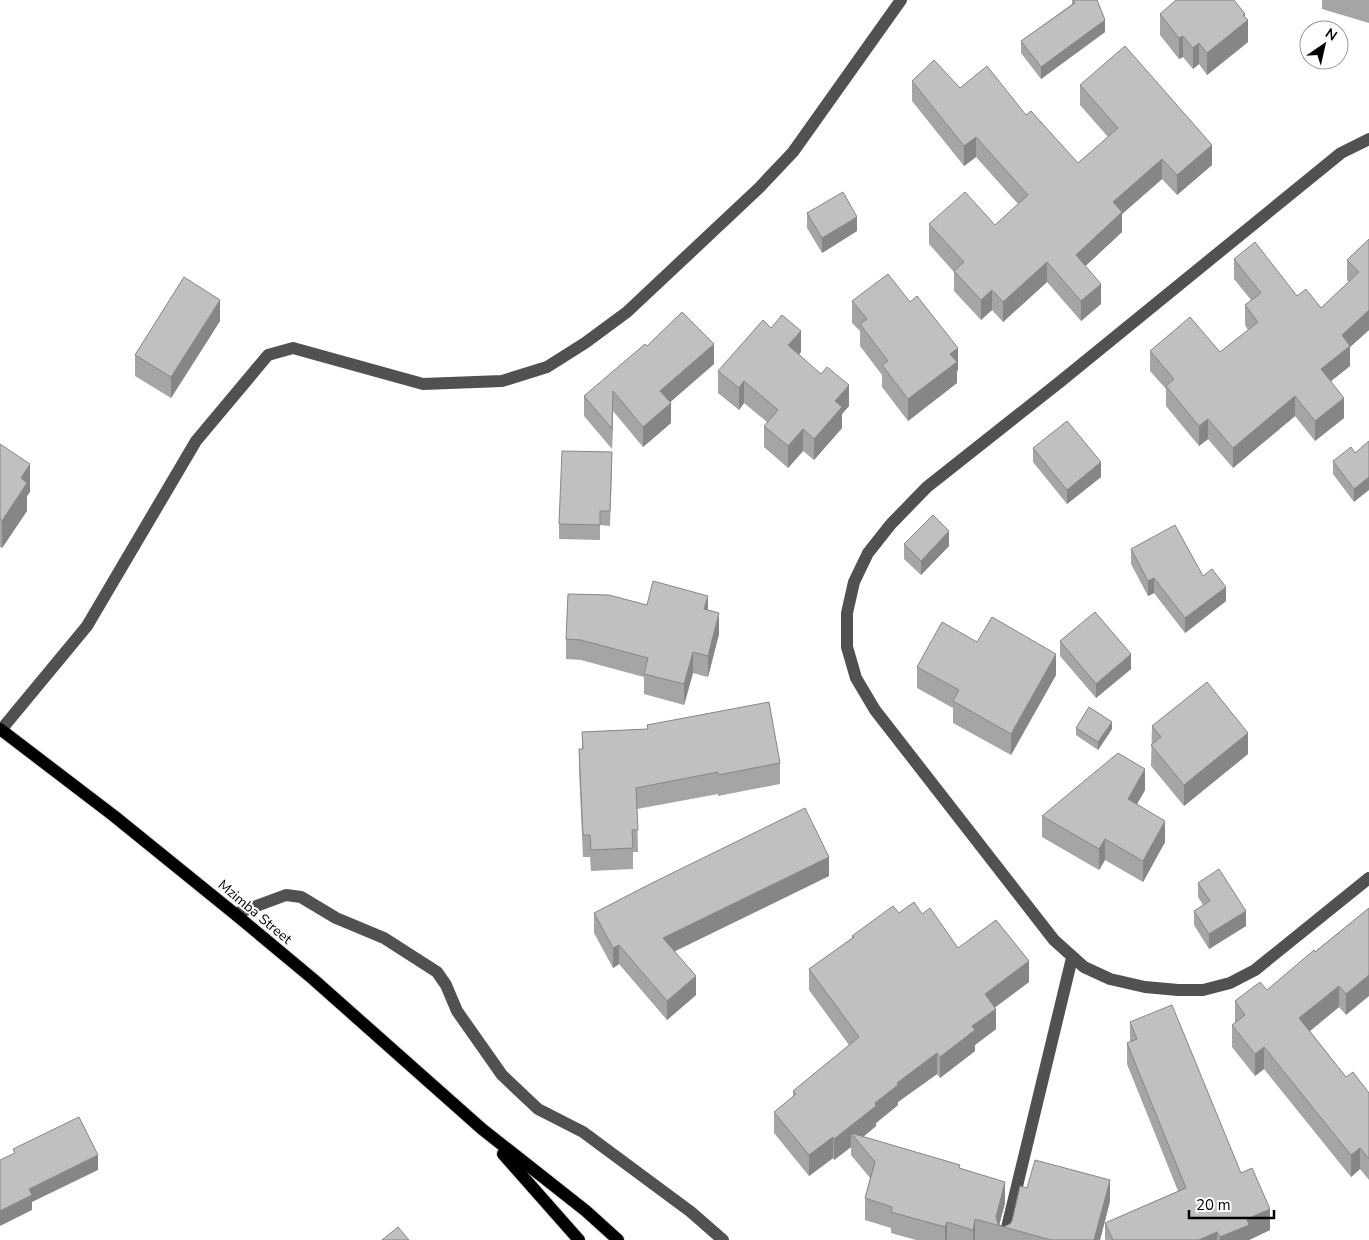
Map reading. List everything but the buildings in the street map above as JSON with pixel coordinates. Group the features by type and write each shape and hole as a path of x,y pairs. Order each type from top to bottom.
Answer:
{"main road":[{"name":"Mzimba Street","path":"0,730 114,816 235,914 327,992 482,1129"},
{"path":"482,1129 580,1240"},
{"path":"482,1129 586,1211 618,1240"}],"street":[{"path":"0,730 87,626 196,442 268,355 293,348 423,384 502,381 547,367 585,343 627,312 758,188 793,152 902,0"},
{"path":"1369,139 1342,153 927,487 891,524 868,553 854,582 847,613 847,647 856,678 875,710 1054,940 1084,967 1110,979 1178,990 1203,990 1230,983 1255,970 1369,878"},
{"path":"235,914 286,895 301,897 336,918 384,938 437,972 446,985 457,1011 502,1074 538,1109 583,1132 691,1212 723,1240"},
{"path":"1004,1240 1072,958"}]}
